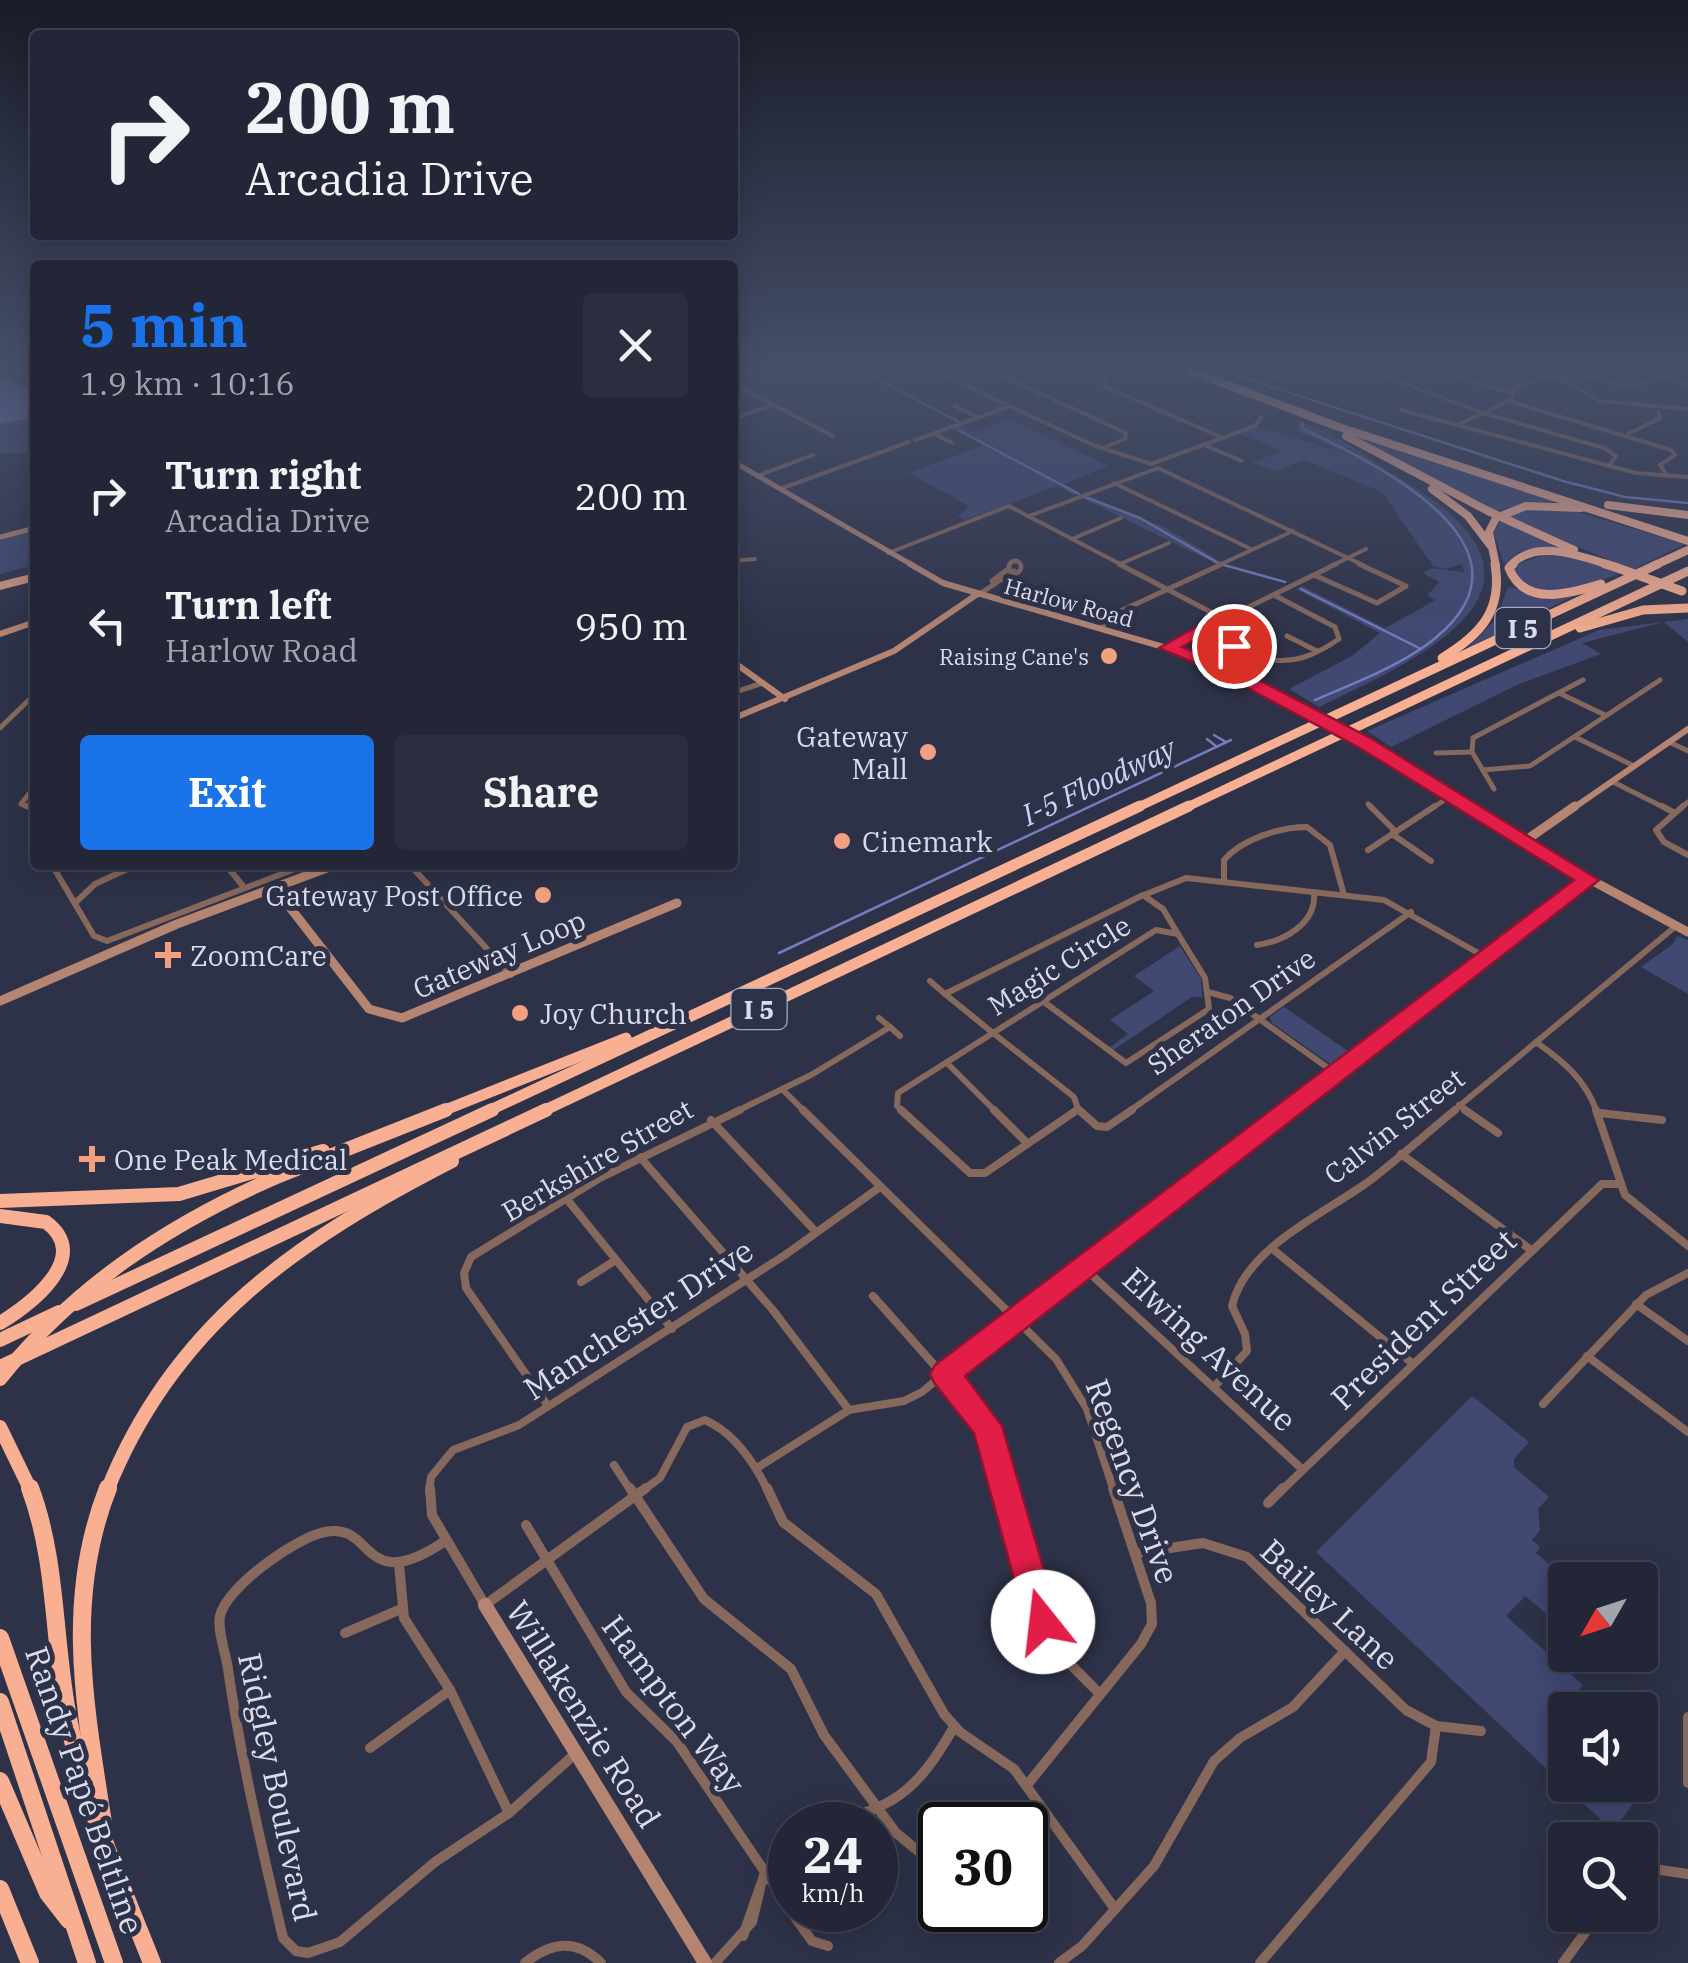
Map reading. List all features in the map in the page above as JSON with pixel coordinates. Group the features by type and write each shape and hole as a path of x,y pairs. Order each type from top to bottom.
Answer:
{"highway":[{"path":"1388,463 1452,502 1493,548"},
{"path":"1396,463 1510,521 1615,567 1686,592"},
{"path":"1453,463 1684,539"},
{"path":"1470,468 1606,504 1688,515"},
{"path":"1357,706 1451,653 1486,623 1500,586 1489,532 1496,518 1517,508 1540,505 1600,512 1684,539"},
{"name":"I 5","path":"0,1340 1688,550"},
{"path":"1615,567 1544,552 1518,557 1509,570 1524,588 1559,595 1662,562"},
{"name":"I 5","path":"0,1367 1688,571"},
{"path":"1517,649 1630,612 1688,608"},
{"path":"0,1378 55,1315 107,1269 185,1219 403,1126 687,1018"},
{"path":"0,1201 179,1194 403,1126"},
{"path":"106,1836 83,1702 81,1588 110,1486 141,1422 177,1366 230,1306 298,1248 498,1133"},
{"path":"0,1216 43,1218 58,1230 63,1245 61,1263 49,1284 0,1322"},
{"path":"0,1378 44,1346"},
{"path":"0,1428 25,1469 36,1502 64,1704 83,1777 152,1963"},
{"name":"Randy Papé Beltline","path":"0,1638 114,1963"},
{"name":"Randy Papé Beltline","path":"0,1702 87,1963"},
{"path":"0,1781 48,1892 76,1928"},
{"path":"0,1889 30,1963"}],"main road":[{"name":"Harlow Road","path":"738,465 888,553 976,595 1102,627 1228,671 1365,743 1522,842 1688,932"},
{"path":"0,535 30,528"},
{"path":"0,583 30,575"},
{"path":"738,717 894,651 976,595"},
{"path":"0,634 30,624"},
{"path":"738,665 785,699"},
{"path":"1522,842 1688,729"},
{"path":"0,998 322,870"},
{"name":"Gateway Loop","path":"274,888 376,1014 413,1016 677,903"},
{"name":"Willakenzie Road","path":"484,1605 705,1963"}],"street":[{"path":"757,476 795,463"},
{"path":"780,490 854,463"},
{"path":"1145,463 1403,582 1404,588 1377,603 1314,575"},
{"path":"1029,516 1163,463"},
{"path":"1596,463 1688,477"},
{"path":"1609,466 1611,463"},
{"path":"1663,463 1660,465 1666,476"},
{"path":"1113,482 1252,550"},
{"path":"888,553 1008,506 1224,620"},
{"path":"1072,539 1121,518"},
{"path":"1102,627 1112,615 1294,531"},
{"path":"1120,564 1169,543"},
{"path":"1167,648 1366,550"},
{"path":"738,560 754,559"},
{"path":"976,595 1011,570"},
{"path":"1204,630 1270,664 1292,664 1335,642 1338,630 1274,596"},
{"path":"1287,636 1317,652"},
{"path":"1494,789 1470,743 1476,736 1584,680"},
{"path":"1483,770 1530,766 1660,680"},
{"path":"738,690 763,683"},
{"path":"1559,693 1606,716"},
{"path":"0,728 30,699"},
{"path":"0,717 9,719"},
{"path":"1575,736 1634,766"},
{"path":"1669,742 1688,750"},
{"path":"1436,752 1472,752"},
{"path":"1612,782 1673,812"},
{"path":"30,792 22,801 30,810"},
{"path":"1368,850 1452,795"},
{"path":"1688,802 1658,826 1658,833 1688,855"},
{"path":"1368,804 1394,833 1431,861"},
{"path":"1224,882 1228,855 1282,827 1299,825 1319,832 1337,853 1344,895"},
{"path":"55,870 94,936 107,940 292,870"},
{"path":"74,903 95,884 125,870"},
{"path":"230,870 244,888"},
{"path":"415,870 510,974"},
{"path":"945,994 1186,878 1388,901 1487,958"},
{"path":"757,1468 850,1410 910,1399 1026,1311 1042,1304 1042,1298 1588,880"},
{"path":"1256,945 1266,945 1311,915 1314,892"},
{"path":"1044,1002 1126,1063 1209,1009 1206,978 1161,907 1144,895"},
{"name":"Sheraton Drive","path":"1078,1109 1098,1126 1107,1127 1411,912"},
{"name":"Calvin Street","path":"1214,1387 1244,1360 1250,1348 1247,1331 1232,1306 1234,1287 1676,926"},
{"name":"Magic Circle","path":"1028,1143 984,1174 974,1175 900,1109 896,1096 1155,931 1170,929 1178,934"},
{"path":"930,981 1074,1096 1078,1109 1028,1143 947,1063"},
{"path":"1208,992 1228,997 1335,1073"},
{"path":"879,1018 900,1036"},
{"name":"Berkshire Street","path":"548,1406 468,1293 464,1273 476,1253 640,1157 782,1089 890,1027"},
{"path":"1536,1042 1575,1072 1600,1113 1619,1184 1634,1206 1688,1246"},
{"name":"Regency Drive","path":"782,1089 1060,1364 1080,1393 1136,1553 1151,1603 1152,1624 1028,1786"},
{"path":"1458,1105 1498,1132"},
{"path":"1600,1113 1662,1120"},
{"path":"711,1120 816,1232"},
{"path":"1401,1154 1531,1250"},
{"path":"640,1157 745,1278 850,1410"},
{"name":"President Street","path":"1268,1503 1604,1183 1619,1184"},
{"name":"Manchester Drive","path":"428,1489 436,1469 454,1450 505,1432 548,1406 672,1329 880,1187"},
{"path":"566,1198 672,1329"},
{"path":"1275,1251 1412,1363"},
{"path":"581,1282 616,1260"},
{"name":"Elwing Avenue","path":"1084,1267 1302,1469"},
{"path":"1543,1404 1636,1304 1652,1290 1688,1273"},
{"path":"873,1296 987,1426 1046,1632 1060,1654 1100,1694"},
{"path":"1636,1304 1688,1341"},
{"path":"1587,1356 1688,1432"},
{"path":"484,1605 666,1471 685,1430 705,1416 724,1428 757,1468 783,1522 862,1580 886,1606 936,1703 954,1727 1003,1758 1028,1786 1116,1909"},
{"path":"614,1465 704,1599 796,1675 820,1730 873,1802"},
{"name":"Willakenzie Road","path":"428,1489 432,1516 484,1605"},
{"name":"Hampton Way","path":"526,1525 571,1596 586,1632 626,1692 677,1742 768,1875"},
{"name":"Ridgley Boulevard","path":"399,1564 374,1558 348,1533 319,1533 245,1580 228,1595 220,1616 242,1759 275,1916 287,1944 300,1958 346,1938 435,1862 509,1813 576,1753"},
{"path":"445,1541 418,1559 399,1564 401,1609 450,1690 509,1813"},
{"name":"Bailey Lane","path":"1136,1553 1196,1542 1233,1550 1259,1566 1406,1710 1436,1726 1481,1731"},
{"path":"346,1634 401,1609"},
{"path":"1060,1963 1159,1860 1214,1762 1240,1738 1293,1707 1345,1651"},
{"path":"370,1748 450,1690"},
{"path":"1688,1717 1688,1783"},
{"path":"1260,1963 1430,1762 1436,1726"},
{"path":"894,1802 922,1782 954,1727"},
{"path":"898,1834 918,1851"},
{"path":"715,1963 753,1925 768,1870"},
{"path":"1658,1870 1688,1874"},
{"name":"Hampton Way","path":"806,1932 812,1941 828,1946"},
{"path":"1564,1963 1586,1932"},
{"path":"525,1963 540,1950 563,1943 587,1948 601,1963"}],"shaded area":[{"path":"937,463 1102,463 1109,466 1064,484 1079,492 1074,495 1057,486 965,520 958,516 969,506 909,473"},
{"path":"1253,463 1298,463 1275,472"},
{"path":"1310,463 1376,463 1404,481 1455,519 1480,553 1483,585 1468,614 1440,640 1403,665 1319,707 1289,689 1352,656 1380,633 1296,589 1302,586 1385,628 1436,600 1427,596 1439,582 1423,573 1431,568 1464,572 1462,564 1445,569 1433,566 1382,492"},
{"path":"1403,463 1438,463 1560,502 1526,503 1496,512"},
{"path":"1088,496 1166,528 1220,561 1215,563 1082,498"},
{"path":"1564,508 1685,544 1632,570 1507,516 1529,509"},
{"path":"1501,520 1567,551 1519,552 1504,564 1494,533"},
{"path":"30,532 30,566 0,574 0,539"},
{"path":"1549,553 1621,573 1571,590 1548,590 1519,583 1513,566"},
{"path":"1508,587 1572,597 1466,649 1496,619"},
{"path":"1688,619 1688,642 1664,622 1582,643 1601,654 1519,684 1391,747 1367,731 1599,630"},
{"path":"1677,936 1688,940 1688,994 1641,967 1673,944"},
{"path":"1180,946 1201,979 1202,997 1192,997 1112,1051 1109,1048 1128,1034 1110,1020 1154,991 1134,976"},
{"path":"1284,1007 1352,1056 1340,1066 1332,1065 1272,1023 1270,1017"},
{"path":"1472,1396 1529,1442 1514,1459 1514,1467 1549,1497 1538,1509 1540,1530 1532,1540 1540,1547 1536,1553 1548,1563 1548,1615 1525,1596 1506,1616 1548,1654 1548,1672 1568,1672 1583,1685 1578,1692 1548,1692 1548,1770 1316,1552"},
{"path":"1582,1802 1633,1804 1620,1822 1603,1822"}],"waterway":[{"path":"1020,463 1079,494"},
{"path":"1315,700 1385,669 1425,646 1461,611 1472,578 1465,546 1443,516 1411,489 1369,463"},
{"path":"1506,463 1625,497 1688,503"},
{"path":"1085,497 1140,518 1218,563"},
{"path":"1224,565 1285,582"},
{"path":"1301,589 1419,648"},
{"name":"I-5 Floodway","path":"1214,735 1226,742"},
{"name":"I-5 Floodway","path":"1207,739 1217,747"},
{"name":"I-5 Floodway","path":"1217,747 1231,740"},
{"name":"I-5 Floodway","path":"779,953 1217,747"}],"place":[{"name":"Raising Cane's","path":"1109,656"},
{"name":"Gateway Mall","path":"928,752"},
{"name":"Cinemark","path":"842,841"},
{"name":"Gateway Post Office","path":"543,895"},
{"name":"ZoomCare","path":"168,955"},
{"name":"Joy Church","path":"520,1013"},
{"name":"One Peak Medical","path":"92,1159"}],"route":[{"path":"1043,1622 987,1426 945,1374 1026,1311 1042,1304 1042,1298 1588,880 1365,743 1228,671 1167,648 1204,630 1234,646"}]}
